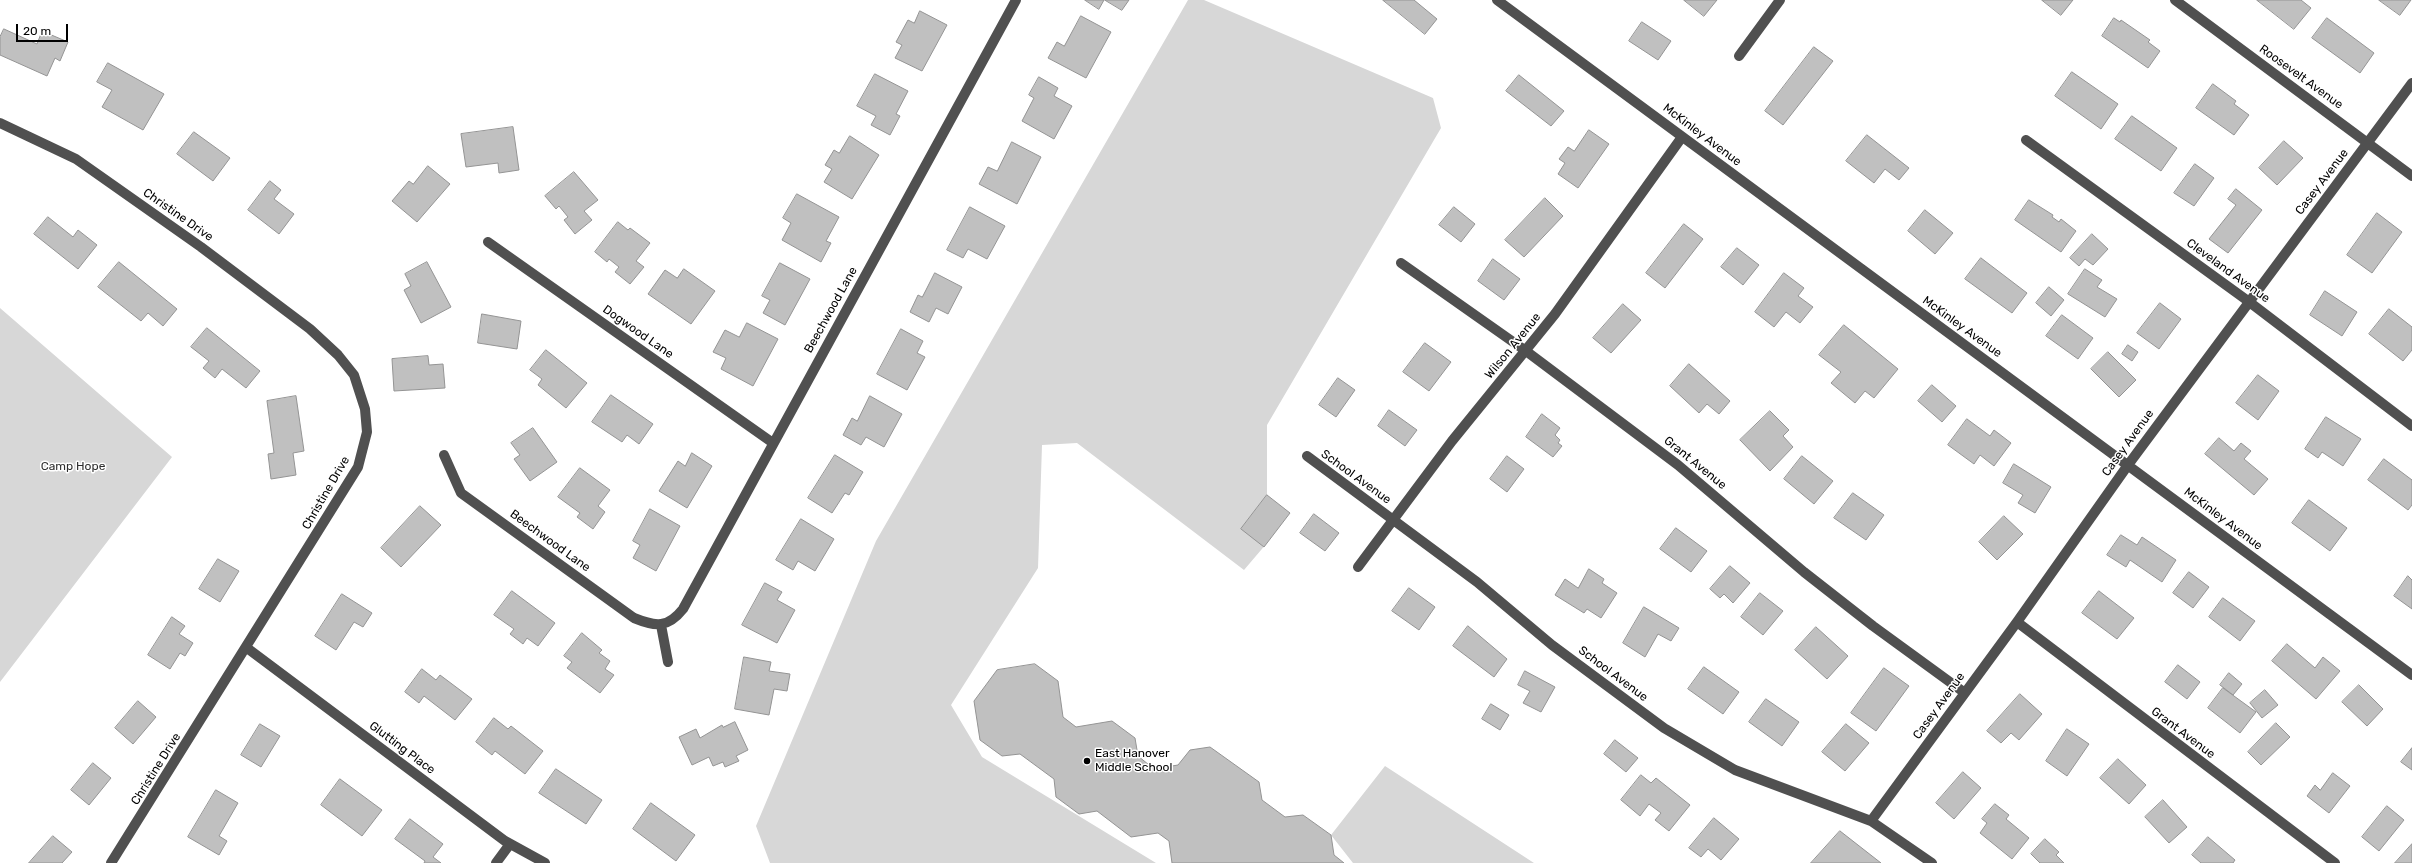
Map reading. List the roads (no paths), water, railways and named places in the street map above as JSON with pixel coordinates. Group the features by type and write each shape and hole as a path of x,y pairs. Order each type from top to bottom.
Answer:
{"street":[{"name":"Beechwood Lane","path":"444,455 461,493 634,618 649,624 661,624 675,619 684,609 773,443 1016,0"},
{"name":"McKinley Avenue","path":"1497,0 2412,675"},
{"path":"1740,56 1780,0"},
{"name":"Roosevelt Avenue","path":"2175,0 2412,176"},
{"name":"Casey Avenue","path":"1871,821 2017,622 2128,465 2248,301 2412,83"},
{"name":"Christine Drive","path":"0,123 76,159 201,247 310,329 338,355 354,375 366,409 367,432 362,456 346,488 111,863"},
{"name":"Wilson Avenue","path":"1358,567 1394,521 1452,441 1555,314 1682,137"},
{"name":"Cleveland Avenue","path":"2026,140 2248,301 2412,426"},
{"name":"Dogwood Lane","path":"488,242 773,443"},
{"name":"Grant Avenue","path":"1401,263 1526,350 1678,465 1804,572 1873,626 1965,693"},
{"name":"School Avenue","path":"1307,456 1477,582 1552,645 1664,728 1734,770 1871,821 1932,863"},
{"name":"Grant Avenue","path":"2017,622 2335,863"},
{"path":"661,624 668,662"},
{"name":"Glutting Place","path":"247,648 510,844 545,863"},
{"path":"496,863 510,844"}],"place":[{"name":"East Hanover Middle School","path":"1087,761"}],"park label":[{"name":"Camp Hope","path":"73,467"}]}
